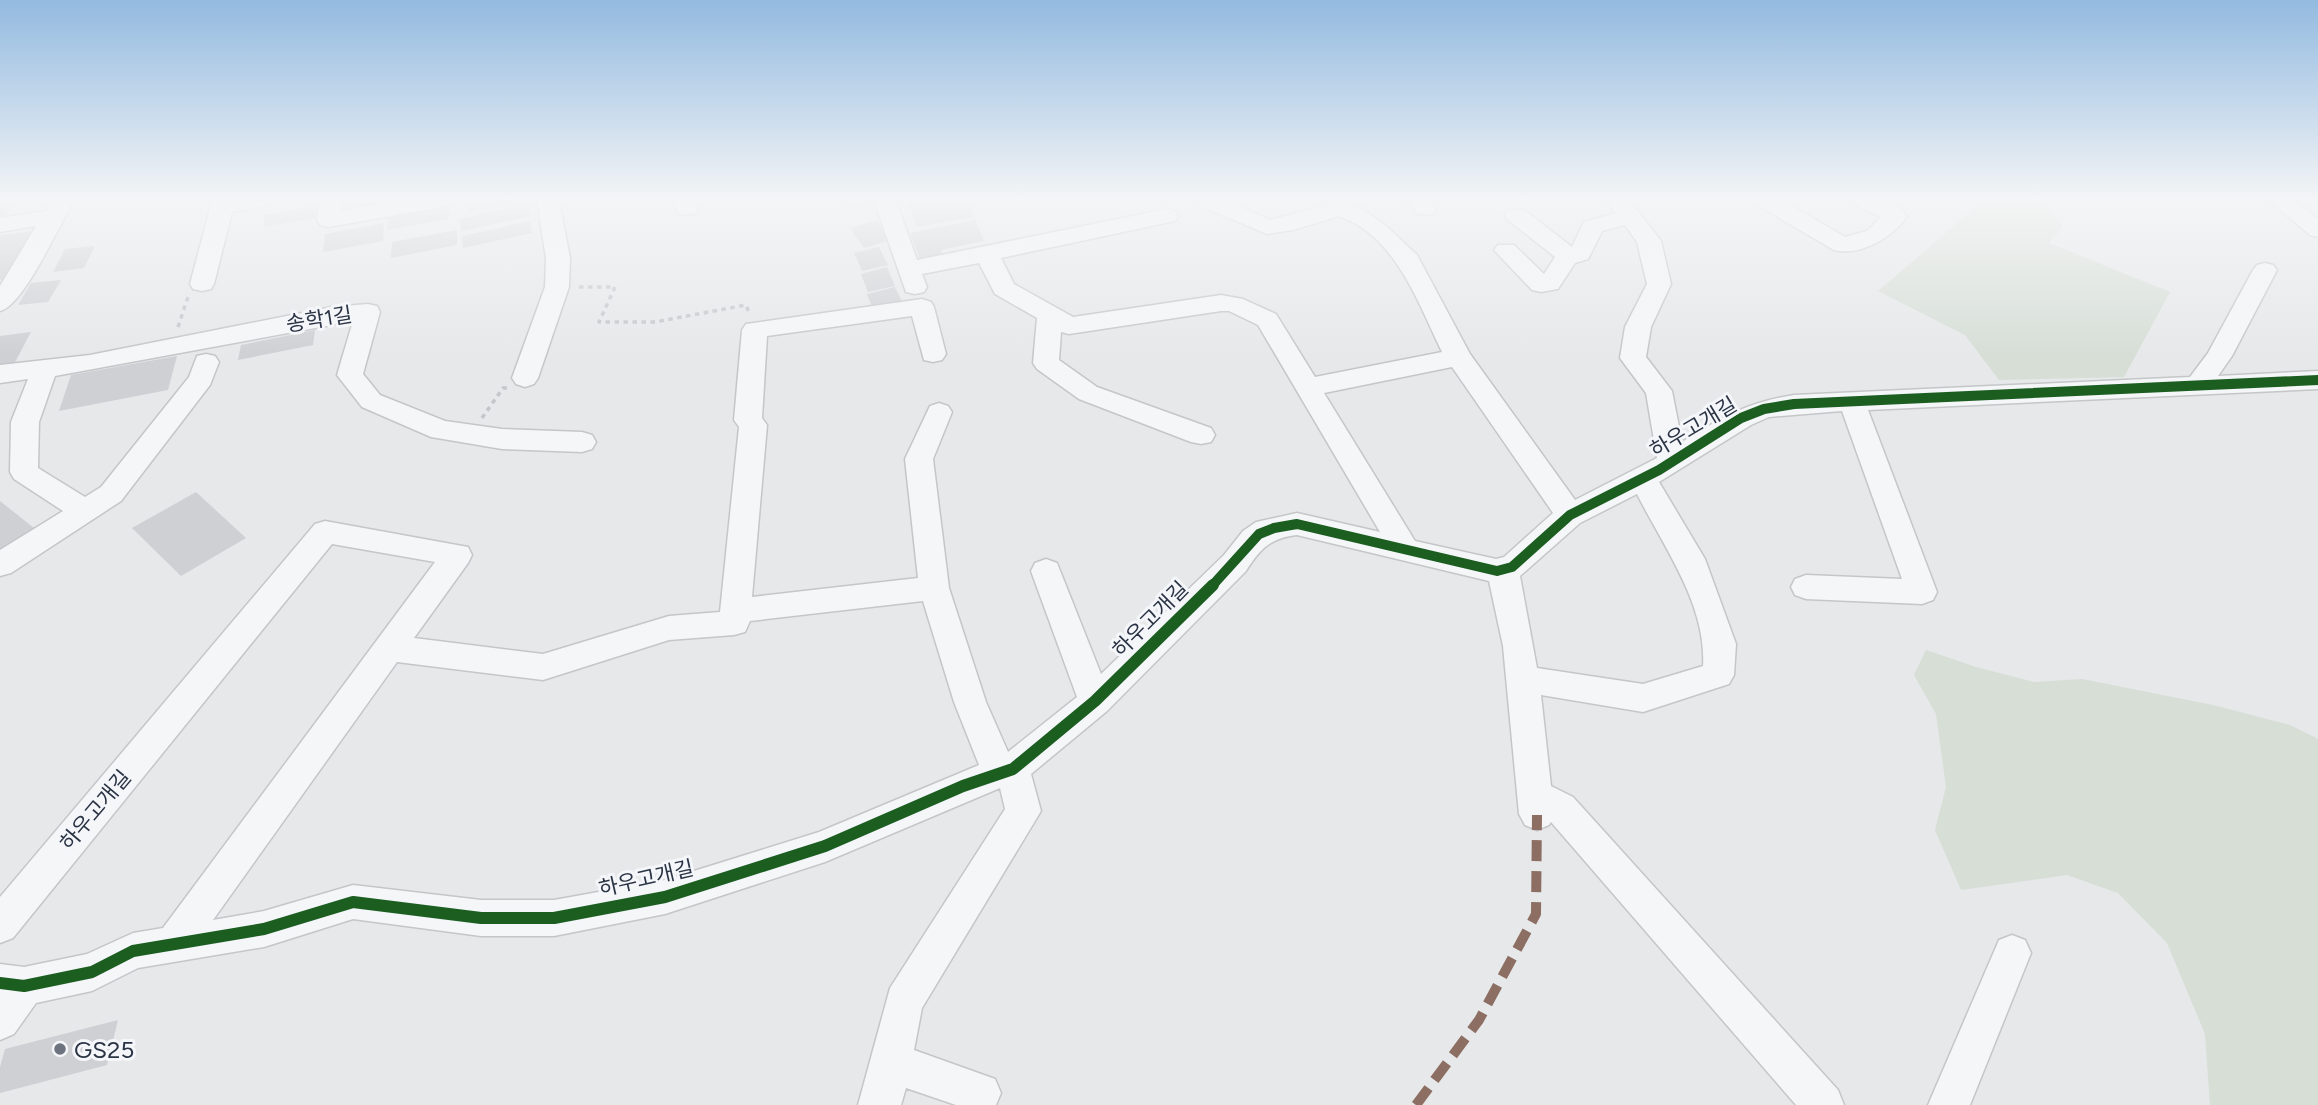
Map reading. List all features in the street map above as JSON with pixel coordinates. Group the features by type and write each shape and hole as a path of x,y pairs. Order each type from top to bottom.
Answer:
{"street":[{"path":"0,303 33,253"},
{"path":"202,284 210,253"},
{"path":"518,383 557,287 557,253"},
{"path":"903,253 922,307 933,354"},
{"path":"908,269 995,253"},
{"path":"1401,253 1409,260 1458,357 1570,515"},
{"path":"1509,253 1541,285 1549,284 1566,258 1581,253"},
{"path":"1564,253 1570,257"},
{"path":"1652,253 1659,284 1637,327 1633,358 1659,391 1672,461"},
{"path":"988,254 1004,289 1060,321 1221,303 1234,304 1267,320 1405,549"},
{"path":"2197,387 2219,356 2265,270"},
{"path":"388,648 543,667 669,628 734,623 753,425 748,420 755,330 922,307"},
{"name":"송학1길","path":"0,374 172,346 332,315 368,312 350,375 371,401 441,430 502,439 582,442"},
{"path":"1060,321 1046,363 1087,393 1201,435"},
{"path":"1309,387 1458,357"},
{"path":"0,565 111,494 201,379 206,362"},
{"path":"46,368 25,422 24,472 85,511"},
{"name":"하우고개길","path":"0,1020 12,984 92,972 133,951 264,929 352,902 481,918 554,918 666,897 825,846 963,786 1005,772 1095,701 1235,563 1252,537 1269,527 1297,524 1488,569 1505,568 1512,567 1570,515 1643,478 1741,418 1765,409 1794,404 2318,380"},
{"path":"1806,587 1922,592 1852,402"},
{"path":"879,1105 883,1099 904,1002 943,934 1023,811 1005,772 996,763 970,702 934,588 919,459 939,412"},
{"path":"1523,679 1643,698 1718,675 1720,645 1690,559 1665,521 1643,478"},
{"name":"하우고개길","path":"0,925 326,532 457,555 172,946"},
{"path":"1505,568 1504,582 1519,646 1536,805 1561,808 1823,1105"},
{"path":"1046,571 1095,701"},
{"path":"735,611 934,588"},
{"path":"1949,1105 2011,953"},
{"path":"891,1063 981,1093"}],"path":[{"path":"172,346 188,296 200,294 202,284"},
{"path":"557,287 615,287 599,322 655,322 746,305 755,330"},
{"path":"471,434 503,388 518,383"}],"shaded area":[{"path":"1923,253 2073,253 2170,292 2124,377 1999,380 1965,335 1878,291"},
{"path":"1926,650 2034,682 2082,679 2213,705 2290,725 2318,739 2318,1105 2210,1105 2205,1034 2167,943 2118,893 2067,875 1961,890 1935,830 1946,787 1936,714 1914,675"}],"building":[{"path":"0,253 22,253 7,279 0,280"},
{"path":"63,253 92,253 84,268 53,272"},
{"path":"391,253 419,253 391,258"},
{"path":"854,253 882,253 888,265 862,271"},
{"path":"917,253 942,253 943,255 920,260"},
{"path":"887,267 895,286 868,292 861,274"},
{"path":"61,280 48,302 18,305 31,283"},
{"path":"895,287 902,302 873,309 867,294"},
{"path":"315,330 313,345 238,360 241,345"},
{"path":"31,332 13,366 0,368 0,336"},
{"path":"177,356 168,390 59,411 71,375"},
{"path":"196,492 246,538 181,576 132,528"},
{"path":"0,501 34,528 0,549"},
{"path":"118,1020 107,1065 0,1093 0,1067 5,1049"}],"marked path":[{"path":"1416,1105 1479,1020 1536,914 1537,815"}],"cycle path":[{"path":"0,983 24,986 92,972 133,951 264,929 353,902 481,918 554,918 665,897 825,846 963,786 1013,769 1095,701 1235,563 1253,539 1266,530 1297,524 1497,571 1512,567 1570,515 1659,470 1741,418 1764,409 1794,404 2318,380"}],"place":[{"name":"GS25","path":"60,1049"}]}
